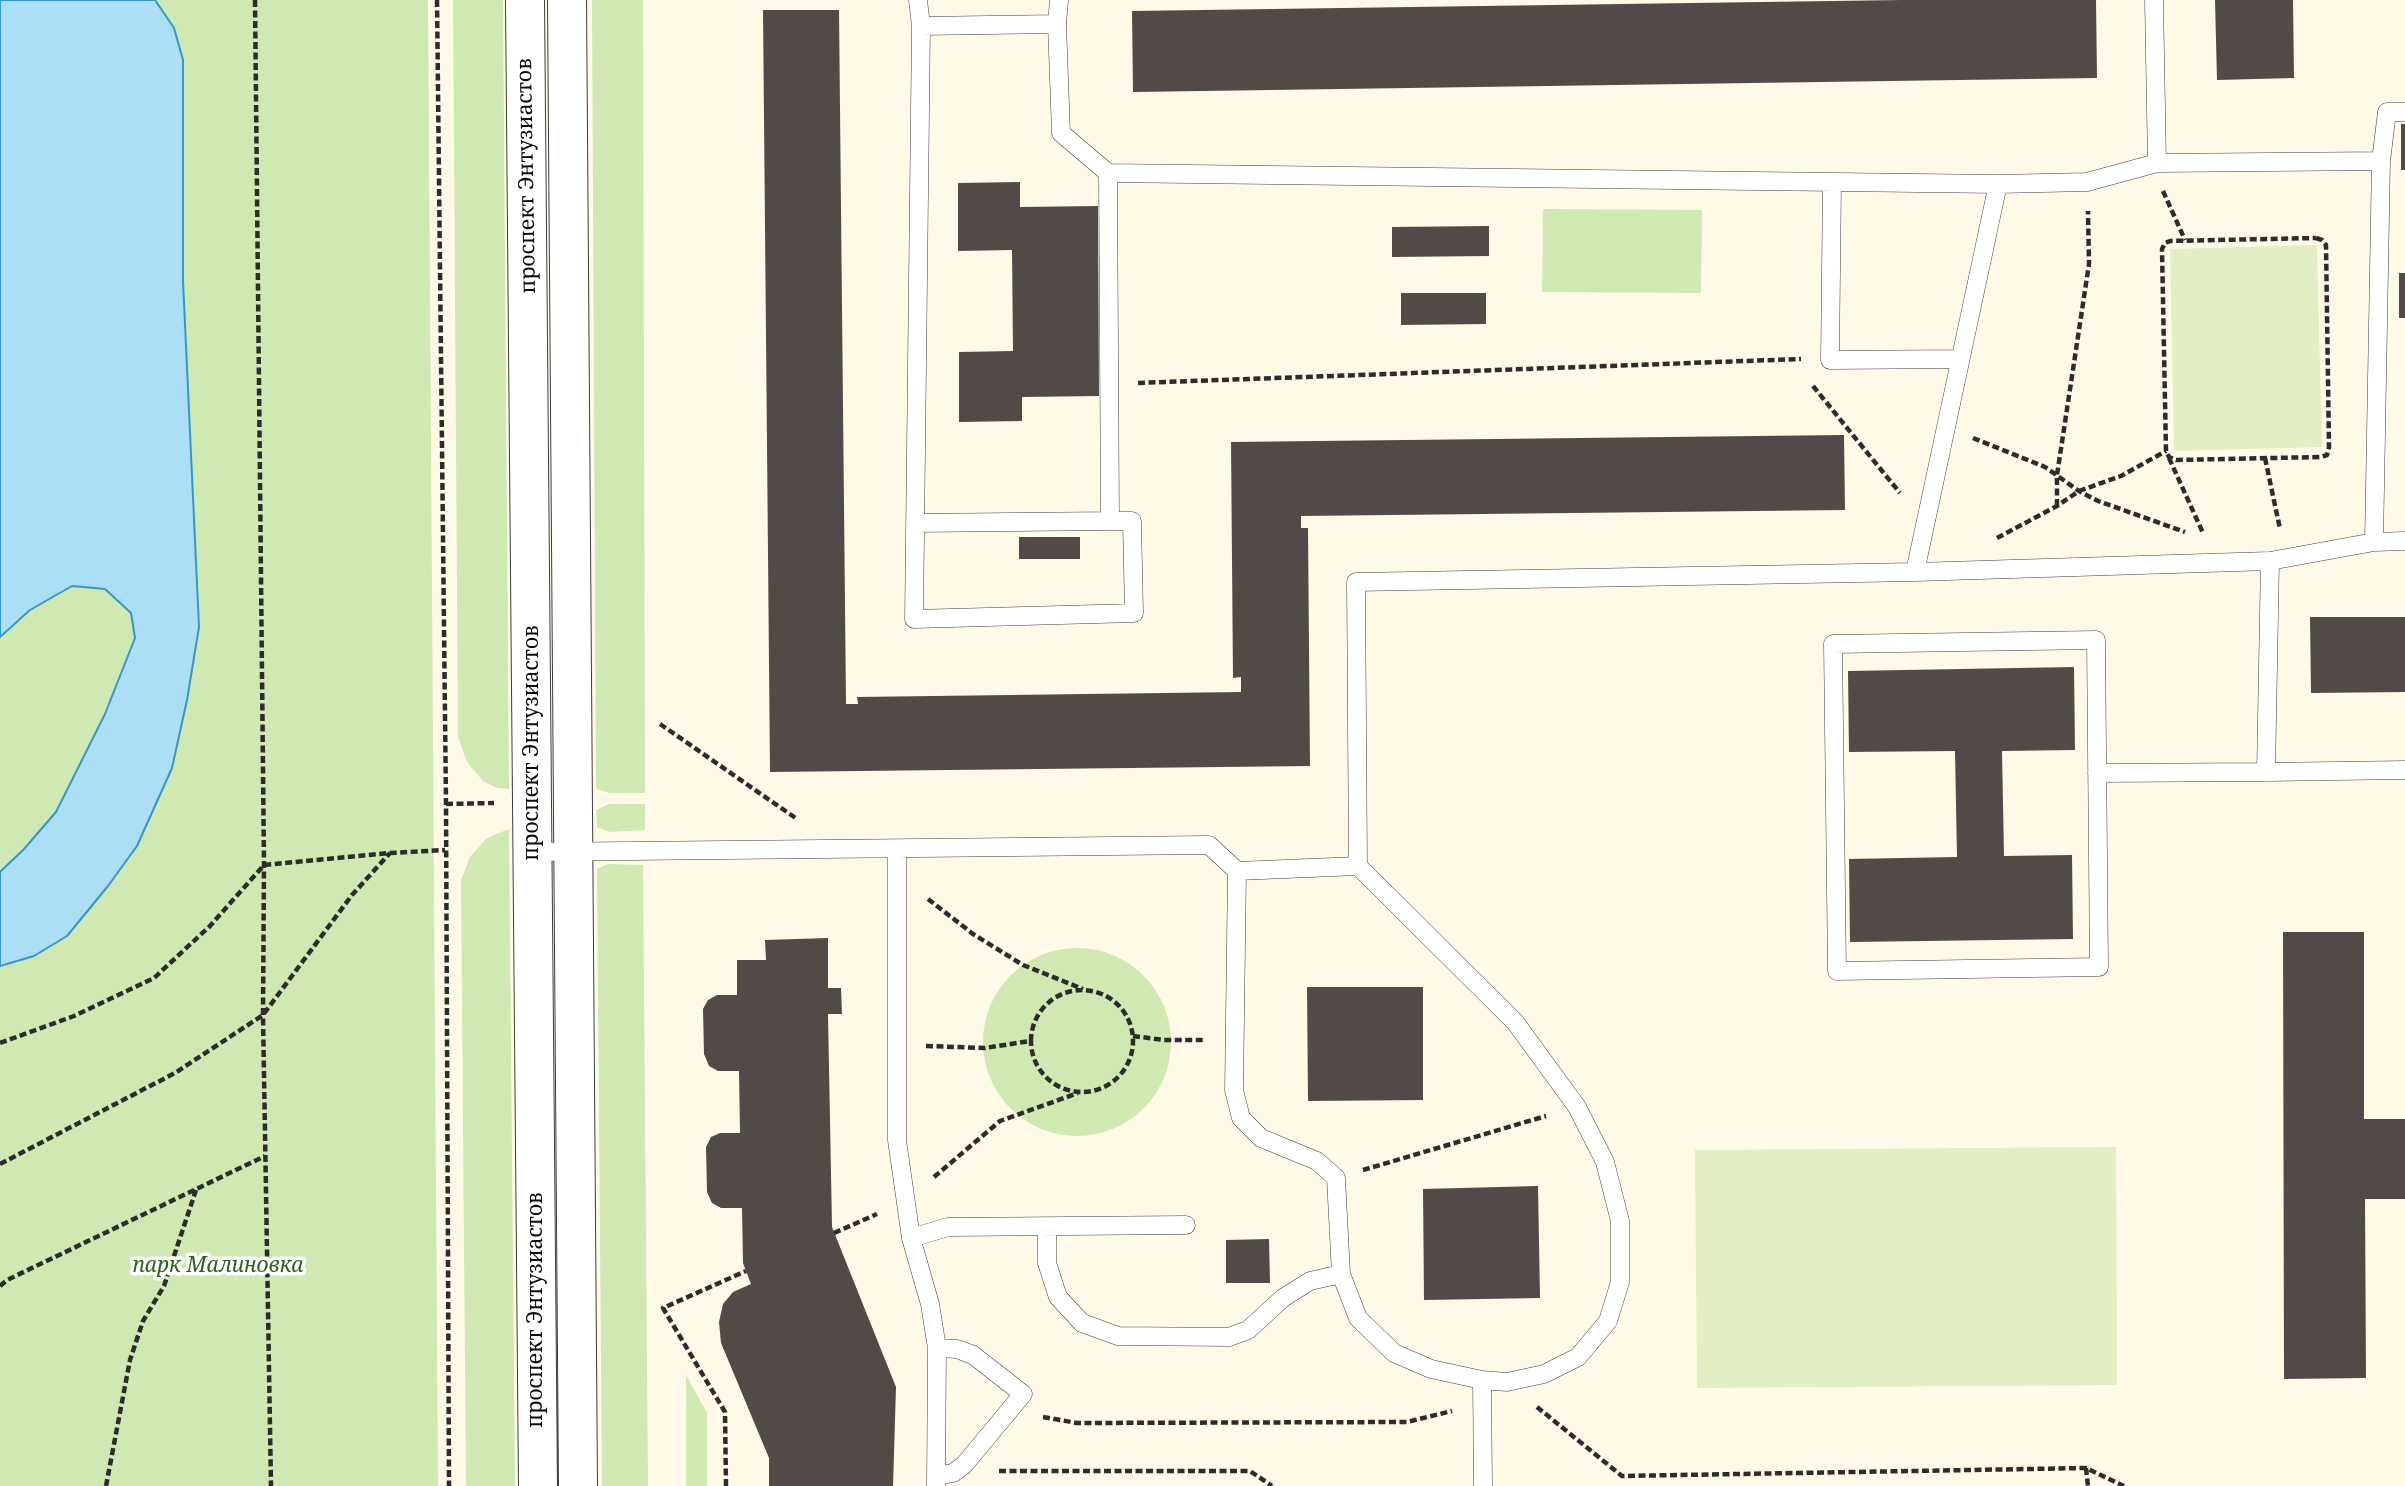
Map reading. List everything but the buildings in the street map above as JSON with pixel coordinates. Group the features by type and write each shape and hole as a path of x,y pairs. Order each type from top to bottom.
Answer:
{"street":[{"name":"проспект Энтузиастов","path":"525,0 538,1486"},
{"name":"проспект Энтузиастов","path":"567,0 578,1486"}],"lane":[{"path":"915,523 1132,521 1134,613 914,618 915,523 921,26 918,0"},
{"path":"1059,0 1057,24 1061,133 1108,173 1998,184 2087,182 2157,163 2381,161"},
{"path":"2154,0 2157,163"},
{"path":"921,26 1057,24"},
{"path":"2374,542 2381,161 2387,112 2405,112"},
{"path":"1108,173 1110,521"},
{"path":"1832,182 1830,360 1960,359"},
{"path":"1915,572 1998,184"},
{"path":"1237,871 1234,1090 1241,1118 1262,1138 1317,1161 1336,1178 1340,1274 1358,1318 1394,1353 1431,1369 1482,1380 1507,1382 1544,1374 1578,1357 1608,1321 1620,1282 1620,1221 1605,1162 1577,1107 1515,1022 1358,866 1356,582 1915,572 2278,560 2374,542 2405,541"},
{"path":"2266,772 2278,560"},
{"path":"2096,640 2097,773 2099,967 1837,971 1833,644 2096,640"},
{"path":"2097,773 2405,770"},
{"path":"533,852 1209,845 1237,871 1358,866"},
{"path":"897,849 897,1140 911,1238 930,1304 937,1348 936,1481 964,1465 1023,1394 973,1355 957,1349 937,1348"},
{"path":"911,1238 948,1227 1186,1225"},
{"path":"1047,1227 1047,1263 1058,1297 1082,1323 1118,1336 1229,1336 1248,1330 1283,1298 1310,1281 1340,1274"},
{"path":"1482,1380 1483,1486"}],"path":[{"path":"254,0 264,865 263,1015 271,1486"},
{"path":"436,0 446,804 449,1486"},
{"path":"2157,163 2160,184 2185,240"},
{"path":"2057,506 2057,475 2089,264 2087,182"},
{"path":"1946,427 2045,467 2098,501 2206,540 2166,451 2162,249 2165,243 2170,241 2185,240 2322,240 2326,245 2327,455 2176,460 2169,457"},
{"path":"1109,384 1791,359 1830,360"},
{"path":"1791,359 1799,370"},
{"path":"1808,380 1926,524"},
{"path":"2042,513 2079,491 2121,476 2166,451"},
{"path":"2265,458 2278,560"},
{"path":"660,724 842,849"},
{"path":"446,804 498,803"},
{"path":"0,1043 74,1016 154,978 211,926 264,865 446,850"},
{"path":"0,1164 176,1073 263,1015 352,895 390,853"},
{"path":"834,1233 905,1202 1000,1121 1079,1093 1097,1091 1112,1083 1125,1070 1132,1054 1130,1021 1111,999 1023,965 973,934 897,876"},
{"path":"1079,1093 1063,1090 1039,1071 1032,1056 1030,1041 1040,1010 1052,999 1067,992 1084,990"},
{"path":"1133,1036 1164,1040 1235,1041"},
{"path":"897,1045 985,1048 1030,1041"},
{"path":"1336,1178 1577,1107"},
{"path":"0,1286 20,1273 265,1156"},
{"path":"106,1486 130,1360 143,1321 163,1286 196,1190"},
{"path":"726,1486 725,1412 663,1308 746,1271"},
{"path":"1507,1382 1622,1476 2085,1468 2124,1486"},
{"path":"1010,1409 1077,1423 1407,1422 1443,1415 1482,1400"},
{"path":"964,1465 995,1471 1250,1471 1272,1486"},
{"path":"2085,1468 2088,1486"}],"green space":[{"name":"парк Малиновка","path":"0,0 428,0 438,1486 0,1486"},
{"path":"453,0 503,0 509,789 497,788 483,781 467,762 458,737"},
{"path":"592,0 643,0 645,793 609,793 596,789"},
{"path":"1543,209 1702,210 1701,293 1542,292"},
{"path":"2317,245 2322,447 2174,451 2170,249"},
{"path":"609,804 645,804 645,830 610,832 597,827 596,810"},
{"path":"509,829 515,1486 466,1486 461,880 470,857 487,838"},
{"path":"608,864 643,865 648,1486 602,1486 597,869"},
{"path":"1077,948 1113,955 1143,976 1164,1006 1171,1042 1164,1078 1143,1108 1113,1129 1077,1136 1041,1129 1011,1108 990,1078 983,1042 990,1006 1011,976 1041,955"},
{"path":"2116,1147 2117,1385 1697,1388 1695,1150"},
{"path":"686,1375 707,1413 707,1486 686,1486"}],"water":[{"path":"0,0 155,0 174,28 183,60 183,281 199,627 172,768 137,846 67,936 34,956 0,966 0,872 56,812 105,714 135,638 131,613 105,589 72,586 30,610 0,637"}]}
